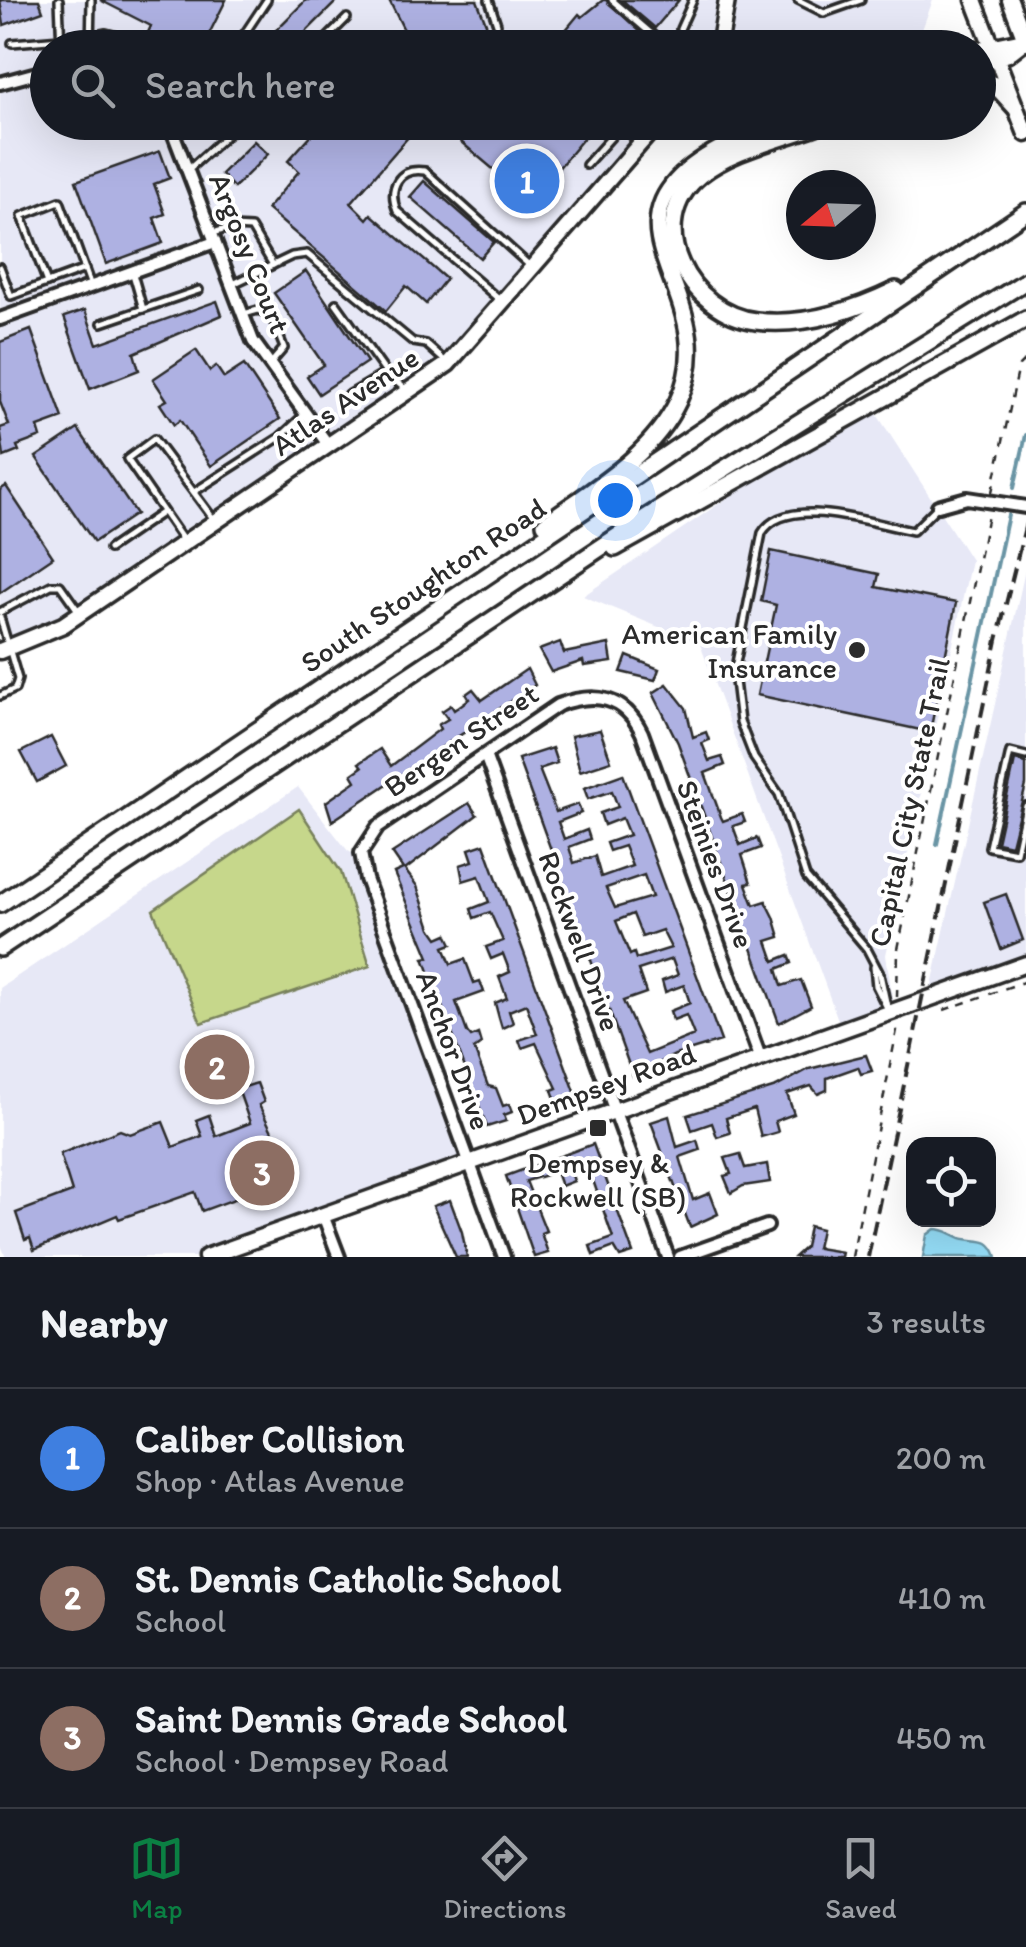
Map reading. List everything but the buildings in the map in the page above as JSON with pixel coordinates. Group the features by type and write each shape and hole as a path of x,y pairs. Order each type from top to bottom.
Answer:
{"main road":[{"path":"996,49 1026,41"},
{"path":"996,86 1015,107"},
{"path":"290,708 618,472 658,432 678,401 690,356 686,324 660,247 662,208 692,163 735,140"},
{"path":"780,140 714,166 686,192 674,228 676,250 698,293 729,315 756,322 802,321 875,300 948,263"},
{"name":"South Stoughton Road","path":"0,904 1026,212"},
{"path":"0,948 642,520 1020,285"},
{"path":"520,601 1026,319"}],"street":[{"path":"722,30 728,0"},
{"path":"974,0 982,30"},
{"path":"1010,0 1026,41"},
{"path":"996,68 1026,134"},
{"path":"0,83 30,75"},
{"name":"Argosy Court","path":"176,140 243,314 269,364 329,446"},
{"name":"Atlas Avenue","path":"6,649 80,613 448,364 645,140"},
{"path":"0,320 214,237"},
{"path":"938,506 958,498 992,499 1026,507"},
{"name":"Bergen Street","path":"362,858 366,840 378,827 558,705 593,696 610,699"},
{"name":"Steinies Drive","path":"610,699 631,713 642,733 760,1057"},
{"name":"Rockwell Drive","path":"486,755 668,1257"},
{"name":"Anchor Drive","path":"362,858 504,1257"},
{"name":"Dempsey Road","path":"206,1257 1026,964"},
{"path":"323,1214 338,1257"},
{"path":"680,1257 767,1226"}],"lane":[{"path":"59,0 61,30"},
{"path":"90,30 91,0"},
{"path":"246,30 266,0"},
{"path":"489,0 497,24"},
{"path":"612,0 647,30"},
{"path":"680,29 692,0"},
{"path":"798,0 824,13 860,0"},
{"path":"336,30 348,18"},
{"path":"12,43 30,42"},
{"path":"190,170 221,140"},
{"path":"586,165 608,140"},
{"path":"637,140 642,144"},
{"path":"504,304 397,210 393,193 399,178 410,171 425,170 533,270"},
{"path":"47,283 22,216 60,201 91,286"},
{"path":"214,237 233,226 251,228 273,265"},
{"path":"232,284 307,254 413,342 426,344 448,364"},
{"path":"0,267 10,296 85,269"},
{"path":"132,271 143,309"},
{"path":"102,324 199,290"},
{"path":"336,303 386,373 408,392"},
{"path":"243,314 258,310 270,315 284,348 269,364"},
{"path":"340,400 386,373"},
{"path":"194,492 280,438 304,415"},
{"path":"184,543 127,459 154,439 215,522"},
{"path":"893,1010 856,934 802,870 779,794 744,738 735,698 736,658 762,532 768,522 799,510 913,531 938,506"},
{"path":"109,549 164,512"},
{"path":"0,696 15,689 18,679 6,649 0,614 51,584 60,585 80,613"},
{"path":"1026,756 1010,752 989,847 1016,852 1026,806"}],"path":[{"name":"Capital City State Trail","path":"852,1257 897,1042 893,1010 898,949 1019,366 1026,359"},
{"path":"944,1010 1026,980"}],"shaded area":[{"path":"0,0 933,0 922,30 30,30 30,140 652,140 641,144 463,352 63,625 0,651"},
{"path":"869,402 971,560 886,955 894,1009 841,1028 700,644 583,596"},
{"path":"1026,566 1026,964 929,998"},
{"path":"298,787 348,851 362,858 469,1163 206,1257 6,1257 0,1243 0,988"}],"green space":[{"path":"299,809 341,872 370,966 201,1023 153,910"}],"water":[{"path":"935,1229 987,1243 997,1257 923,1257 927,1235"}],"waterway":[{"path":"1014,488 1026,435"},
{"path":"937,844 1008,515"}],"railway":[{"path":"868,1257 997,640 1026,523"}],"place":[{"name":"Caliber Collision","path":"527,181"},
{"name":"American Family Insurance","path":"857,650"},
{"name":"St. Dennis Catholic School","path":"217,1067"},
{"name":"Dempsey & Rockwell (SB)","path":"598,1128"},
{"name":"Saint Dennis Grade School","path":"262,1173"}]}
